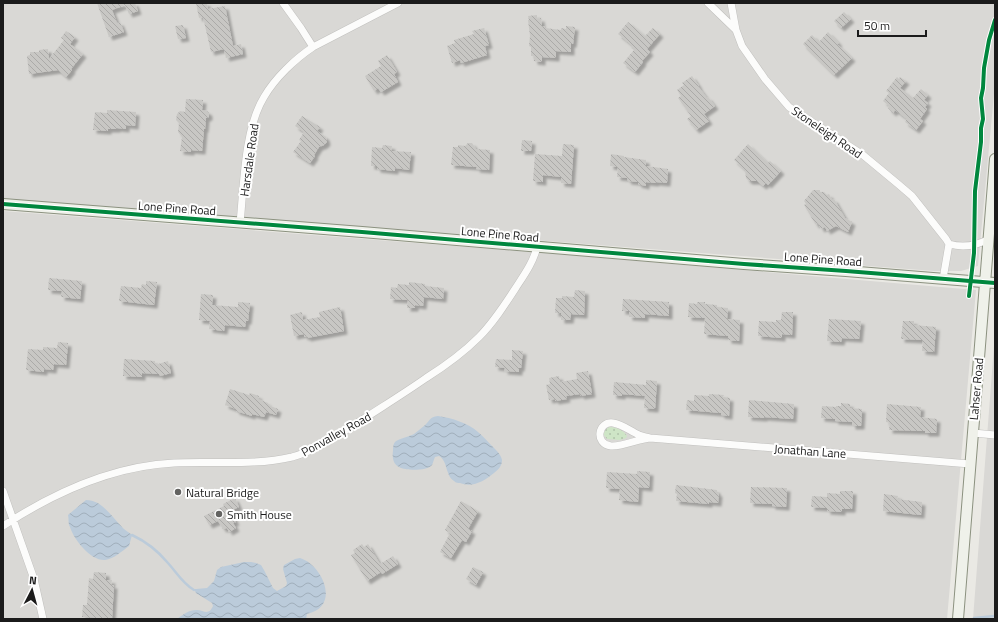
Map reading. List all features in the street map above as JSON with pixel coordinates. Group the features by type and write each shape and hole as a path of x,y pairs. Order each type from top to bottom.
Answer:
{"street":[{"path":"283,3 313,47"},
{"name":"Harsdale Road","path":"240,223 248,145 255,117 264,97 289,66 303,53 398,3"},
{"path":"708,3 736,30"},
{"name":"Stoneleigh Road","path":"731,3 736,30 742,46 765,79 789,107 863,155 912,196 949,244"},
{"name":"Lahser Road","path":"958,619 970,464 990,282 989,239 995,159"},
{"name":"Lone Pine Road","path":"3,204 744,264 990,282"},
{"path":"943,279 949,244 960,246 974,245 989,239"},
{"name":"Ponvalley Road","path":"3,526 71,488 100,477 132,468 173,463 268,461 294,456 310,450 336,436 392,401 450,362 465,350 479,337 505,305 530,266 537,247"},
{"name":"Jonathan Lane","path":"650,438 611,446 601,441 600,434 604,425 607,423 613,423 639,435 650,438 970,464"},
{"path":"973,433 995,435"},
{"path":"3,491 34,579 42,619"}],"shaded area":[{"path":"3,3 995,3 995,83 978,266 961,271 934,271 3,199"},
{"path":"3,211 545,253 976,290 947,619 3,619"},
{"path":"995,333 995,619 973,619"}],"green space":[{"path":"609,427 617,428 622,431 626,434 626,438 620,440 607,439 604,432"}],"water":[{"path":"438,416 454,420 474,429 496,450 502,460 501,466 482,481 469,485 456,483 449,475 444,461 439,456 435,457 432,465 426,468 411,470 397,466 393,460 393,446 395,442 414,434 431,418"},
{"path":"86,500 102,506 123,528 132,535 129,546 112,558 105,560 94,557 84,549 72,532 68,515"},
{"path":"300,558 308,562 316,569 325,586 326,595 323,603 317,610 307,614 306,619 177,619 183,614 193,610 207,612 211,609 213,606 212,603 196,593 194,589 207,588 214,581 217,570 221,567 244,562 251,562 261,565 273,588 277,591 286,586 287,583 283,569 284,565"}],"building":[{"path":"97,3 135,3 138,11 129,14 125,5 112,10 117,23 120,22 124,32 109,37"},
{"path":"196,3 207,3 208,9 225,6 233,46 241,44 243,54 226,58 224,49 211,52 203,17 199,18"},
{"path":"844,12 851,19 841,28 834,21"},
{"path":"537,15 537,19 541,18 542,27 545,26 545,28 561,30 561,28 566,29 566,26 575,27 573,44 571,44 571,52 556,51 556,58 542,57 542,62 534,61 534,56 531,56 531,47 529,46 530,36 528,16"},
{"path":"628,22 645,36 653,28 660,34 647,49 650,52 635,72 623,63 634,50 631,48 633,46 618,34"},
{"path":"183,25 186,38 178,39 175,26"},
{"path":"484,28 489,45 485,46 487,55 461,63 460,60 452,63 447,46 455,43 454,40 474,34 472,31"},
{"path":"66,31 75,37 70,44 83,54 66,77 58,70 29,74 27,56 30,55 30,52 39,52 39,50 48,49 49,59 64,40 61,38"},
{"path":"828,32 839,43 837,44 852,58 834,75 803,44 812,35 819,42"},
{"path":"387,55 397,72 394,74 398,82 381,92 378,88 374,91 365,76 381,66 378,61"},
{"path":"692,76 707,98 708,97 715,106 704,114 709,121 696,130 687,119 691,116 678,98 681,96 677,90 684,85 682,83"},
{"path":"897,77 899,79 900,77 906,81 900,88 913,98 921,89 928,95 924,100 928,103 925,107 927,109 920,119 923,121 916,130 905,122 907,119 895,110 893,113 888,108 889,106 883,101 889,93 886,91"},
{"path":"186,99 203,100 202,110 209,113 209,117 206,118 202,151 180,151 182,137 178,132 179,123 176,120 177,114 180,111 185,112"},
{"path":"107,110 136,112 135,126 126,125 126,129 108,129 108,131 93,130 95,112 107,113"},
{"path":"302,116 320,127 317,131 326,137 327,142 319,147 310,163 293,152 301,141 299,140 304,132 295,126"},
{"path":"522,140 532,141 531,151 521,151"},
{"path":"468,143 472,143 476,149 490,150 489,170 476,169 477,167 451,165 453,147 458,147 458,145 465,146"},
{"path":"563,144 574,145 571,184 561,183 561,177 543,175 543,182 533,181 535,154 562,156"},
{"path":"748,144 768,163 770,161 781,171 768,185 766,183 763,186 757,181 749,181 746,178 745,170 734,160"},
{"path":"383,145 392,146 391,151 411,152 409,170 395,168 395,171 377,169 377,166 371,166 372,147 382,148"},
{"path":"611,154 646,160 646,166 668,169 667,183 646,182 646,186 638,184 638,182 628,181 627,178 617,177 618,167 610,166"},
{"path":"813,190 820,190 820,192 824,192 827,195 829,194 832,200 834,199 845,218 852,222 848,232 836,226 827,231 825,227 821,229 818,223 816,225 804,205 806,204 804,201"},
{"path":"49,278 82,281 80,299 61,297 62,291 48,290"},
{"path":"146,281 157,282 154,305 119,301 121,286 141,288 142,284 146,285"},
{"path":"409,282 425,284 425,286 444,288 443,299 424,297 423,306 415,305 415,308 407,308 408,300 390,299 391,287 397,288 398,284 409,285"},
{"path":"575,290 585,291 584,315 571,314 570,320 561,320 561,313 555,313 556,298 562,298 562,296 574,297"},
{"path":"201,294 213,295 212,305 238,307 238,302 250,303 248,321 246,321 245,327 225,325 224,331 209,329 210,321 199,320"},
{"path":"623,299 669,302 669,316 645,314 645,318 629,317 629,311 622,311"},
{"path":"697,302 705,302 705,304 728,308 727,319 740,320 739,341 728,340 728,336 704,334 705,318 688,317 689,303 697,304"},
{"path":"340,307 344,331 307,338 307,336 304,337 304,334 294,336 290,315 302,312 303,320 320,317 319,312"},
{"path":"782,312 793,312 792,335 782,334 782,338 758,336 759,321 776,322 776,320 781,320"},
{"path":"829,319 861,321 859,339 842,338 841,342 827,341"},
{"path":"903,321 914,321 914,325 936,327 934,352 922,351 923,340 901,339"},
{"path":"58,342 68,343 66,365 54,364 53,370 44,369 44,372 26,370 28,349 43,350 43,347 57,348"},
{"path":"512,350 523,351 521,368 519,368 519,372 504,371 505,368 495,367 496,359 512,360"},
{"path":"124,359 155,361 155,365 168,361 171,373 160,376 159,374 142,373 142,377 123,376"},
{"path":"588,371 592,394 566,396 567,399 555,401 555,399 549,400 546,385 550,384 549,378 559,376 560,382 577,379 576,373"},
{"path":"646,380 657,381 655,409 644,408 645,396 622,394 622,396 613,395 614,382 646,385"},
{"path":"230,389 249,395 250,393 259,396 258,399 278,409 276,415 266,412 264,417 252,414 252,416 236,411 236,409 225,405"},
{"path":"709,394 724,395 723,397 730,398 729,416 721,415 721,413 686,410 687,400 694,401 694,395 709,396"},
{"path":"749,400 794,404 793,419 748,417"},
{"path":"841,403 850,404 850,408 862,409 861,426 852,426 852,422 821,418 822,406 836,407 841,406"},
{"path":"887,404 921,407 920,417 937,419 936,433 925,433 925,431 889,430 890,423 886,422"},
{"path":"637,471 650,472 649,488 639,487 638,502 619,500 620,489 606,488 607,472 637,474"},
{"path":"676,485 717,490 717,493 719,493 718,503 709,502 709,504 676,501"},
{"path":"751,487 787,488 786,507 772,506 772,504 750,503"},
{"path":"840,491 853,491 852,509 842,509 842,512 827,511 827,508 811,507 812,496 827,497 827,493 840,494"},
{"path":"884,494 898,496 897,499 922,502 921,515 883,511"},
{"name":"Smith House","path":"235,498 239,507 230,511 236,522 233,523 236,528 229,532 227,528 223,529 218,521 209,525 204,516 224,506 223,504"},
{"path":"461,501 478,511 468,529 472,531 466,542 462,540 451,558 440,552 450,533 445,530"},
{"path":"362,544 364,547 368,544 380,564 393,556 398,564 367,581 351,555 355,553 353,550"},
{"path":"473,567 483,572 476,585 466,579"},
{"path":"94,572 106,573 106,580 112,580 111,585 114,585 112,619 82,617 83,605 87,605 89,578 93,579"}],"waterway":[{"path":"132,535 156,551 183,581 194,590"},
{"path":"974,618 995,616"}],"cycle path":[{"path":"969,296 974,253 975,191 983,119 981,98 989,40 995,20"},
{"path":"3,204 995,283"}],"place":[{"name":"Natural Bridge","path":"178,492"},
{"name":"Smith House","path":"219,514"}]}
